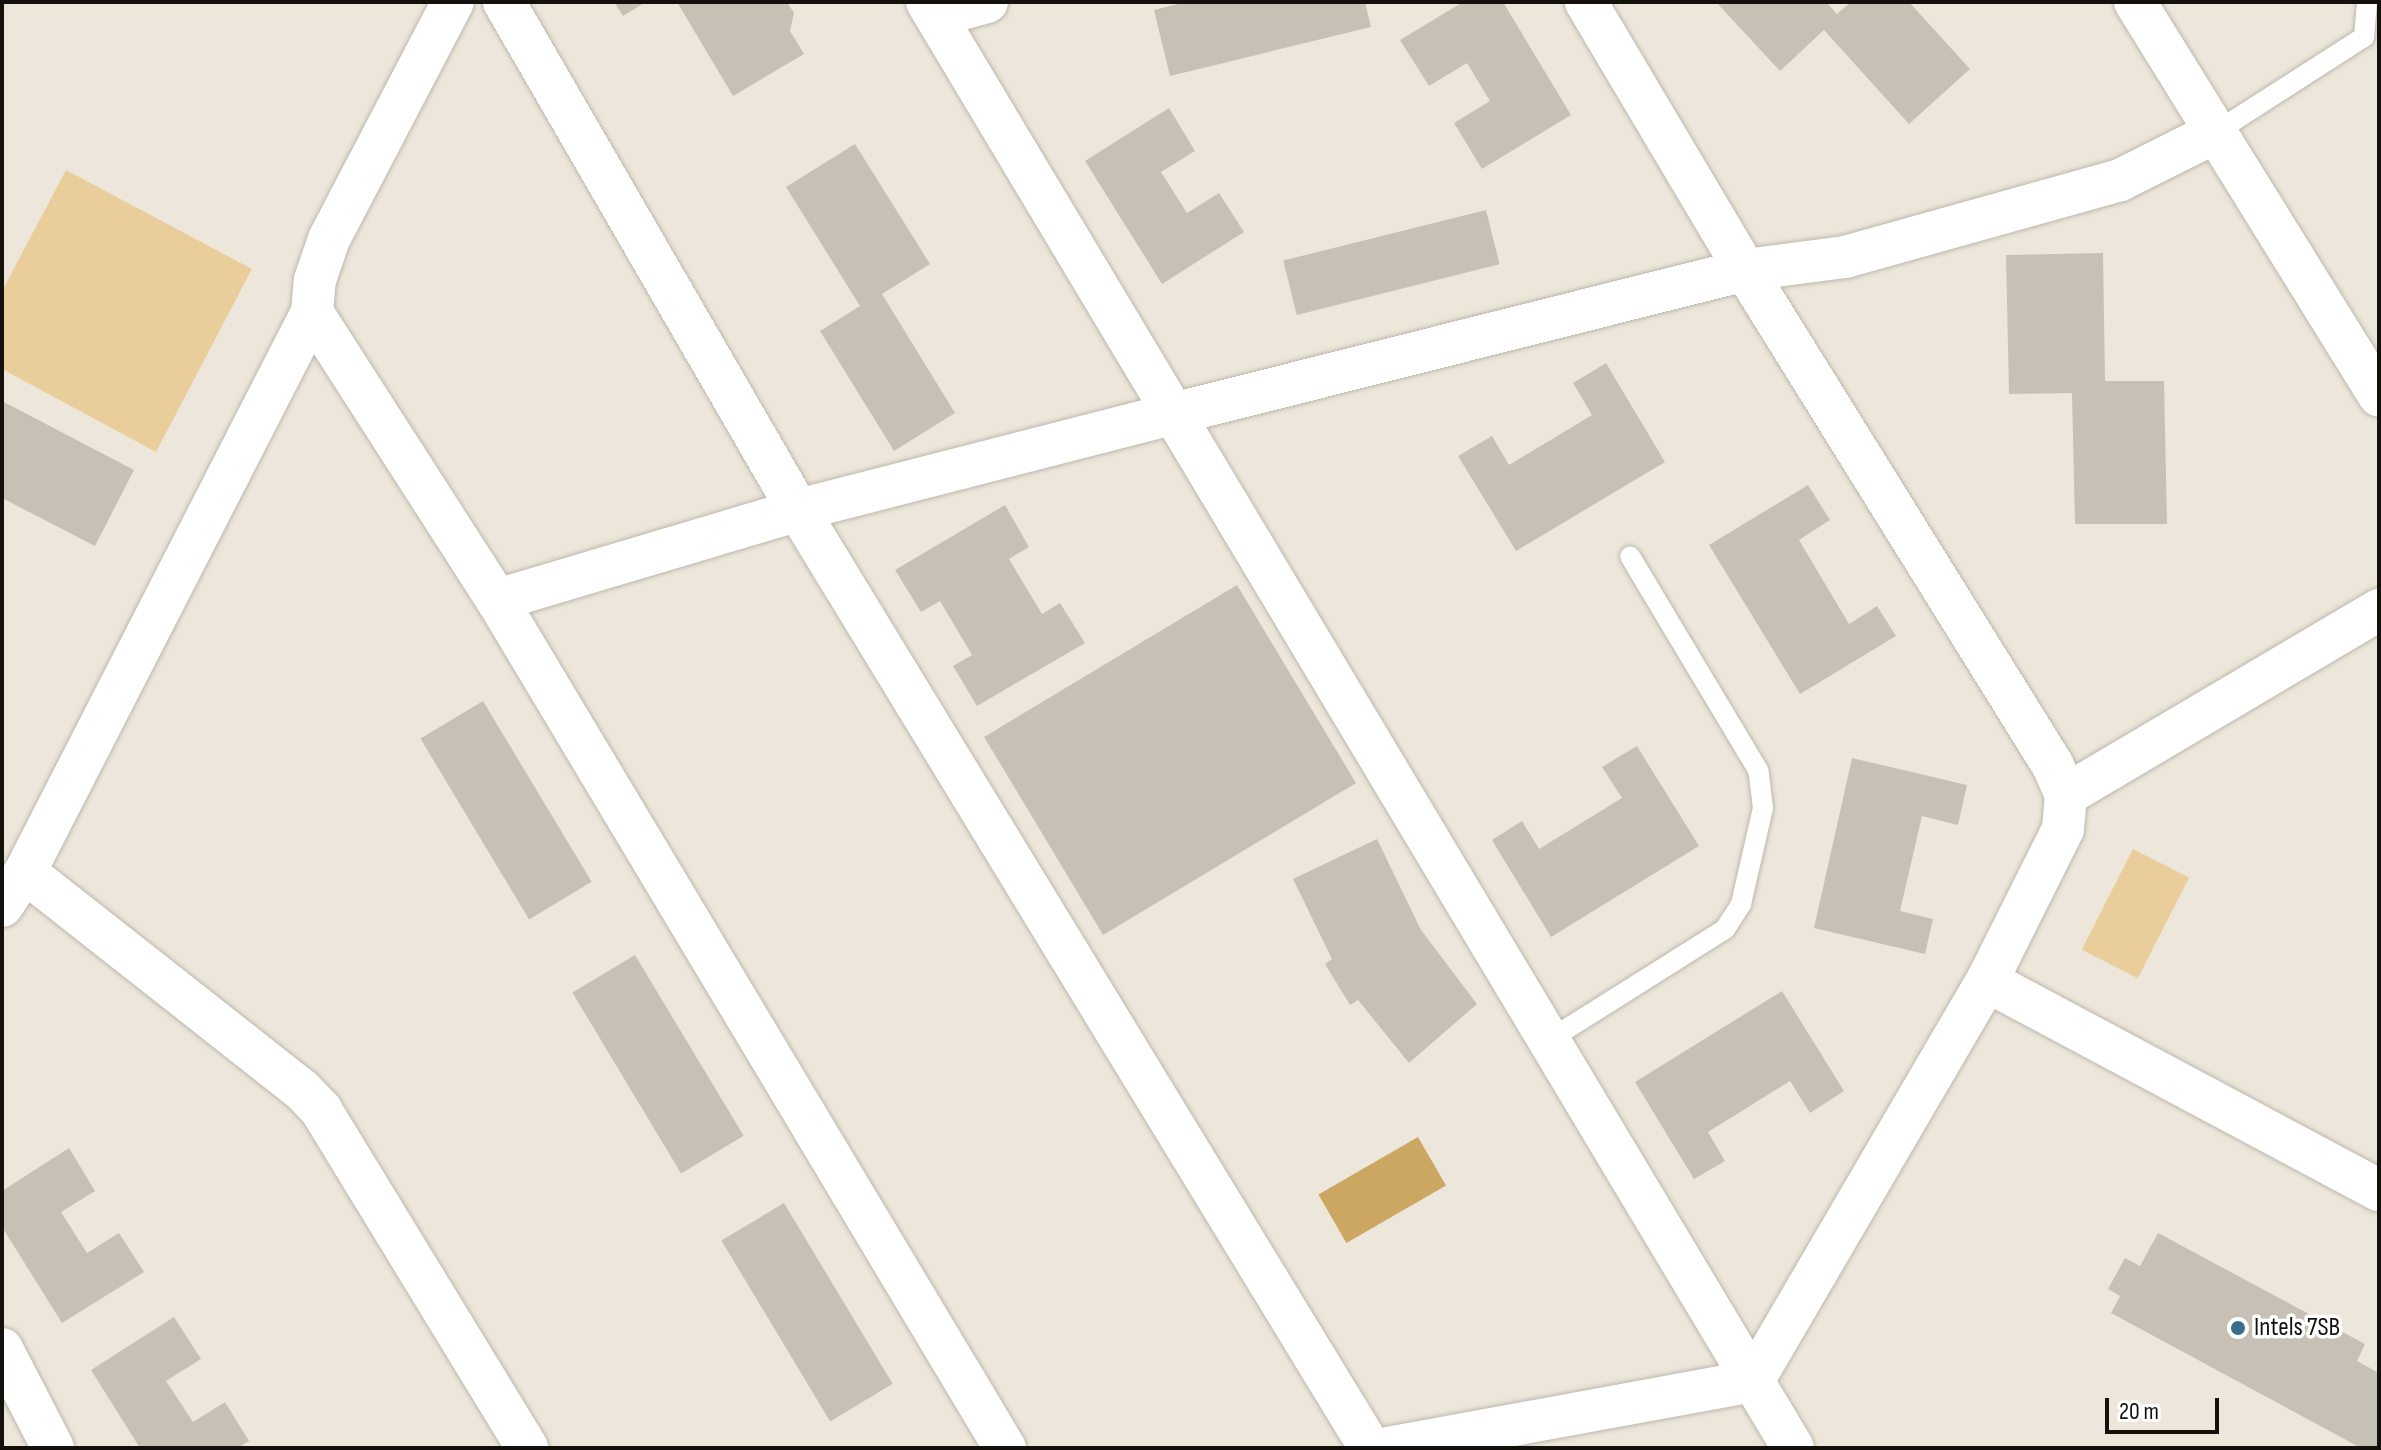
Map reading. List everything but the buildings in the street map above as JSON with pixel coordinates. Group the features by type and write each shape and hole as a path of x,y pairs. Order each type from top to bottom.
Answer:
{"street":[{"path":"2,906 25,872 312,312 315,280 329,239 453,2"},
{"path":"504,2 798,510 1370,1448"},
{"path":"987,2 932,9 1793,1448"},
{"path":"1388,1448 1753,1381 1987,981 2063,829 2066,795 2052,764 1745,270 1586,2"},
{"path":"2135,2 2379,395"},
{"path":"497,600 798,510 1173,414 1745,270 1845,257 2120,180 2216,132"},
{"path":"312,312 497,600 1005,1448"},
{"path":"2066,795 2379,610"},
{"path":"25,872 302,1090 321,1110 527,1448"},
{"path":"1987,981 2379,1190"},
{"path":"2,1349 53,1448"}],"lane":[{"path":"2216,132 2364,37 2367,2"},
{"path":"1549,1040 1725,929 1741,904 1763,808 1758,770 1630,556"}],"shaded area":[{"path":"66,170 252,269 156,452 2,369 2,291"},
{"path":"2133,849 2189,878 2138,978 2082,950"},
{"path":"1418,1137 1446,1185 1346,1243 1318,1194"}],"place":[{"name":"Intels 7SB","path":"2238,1328"}]}
